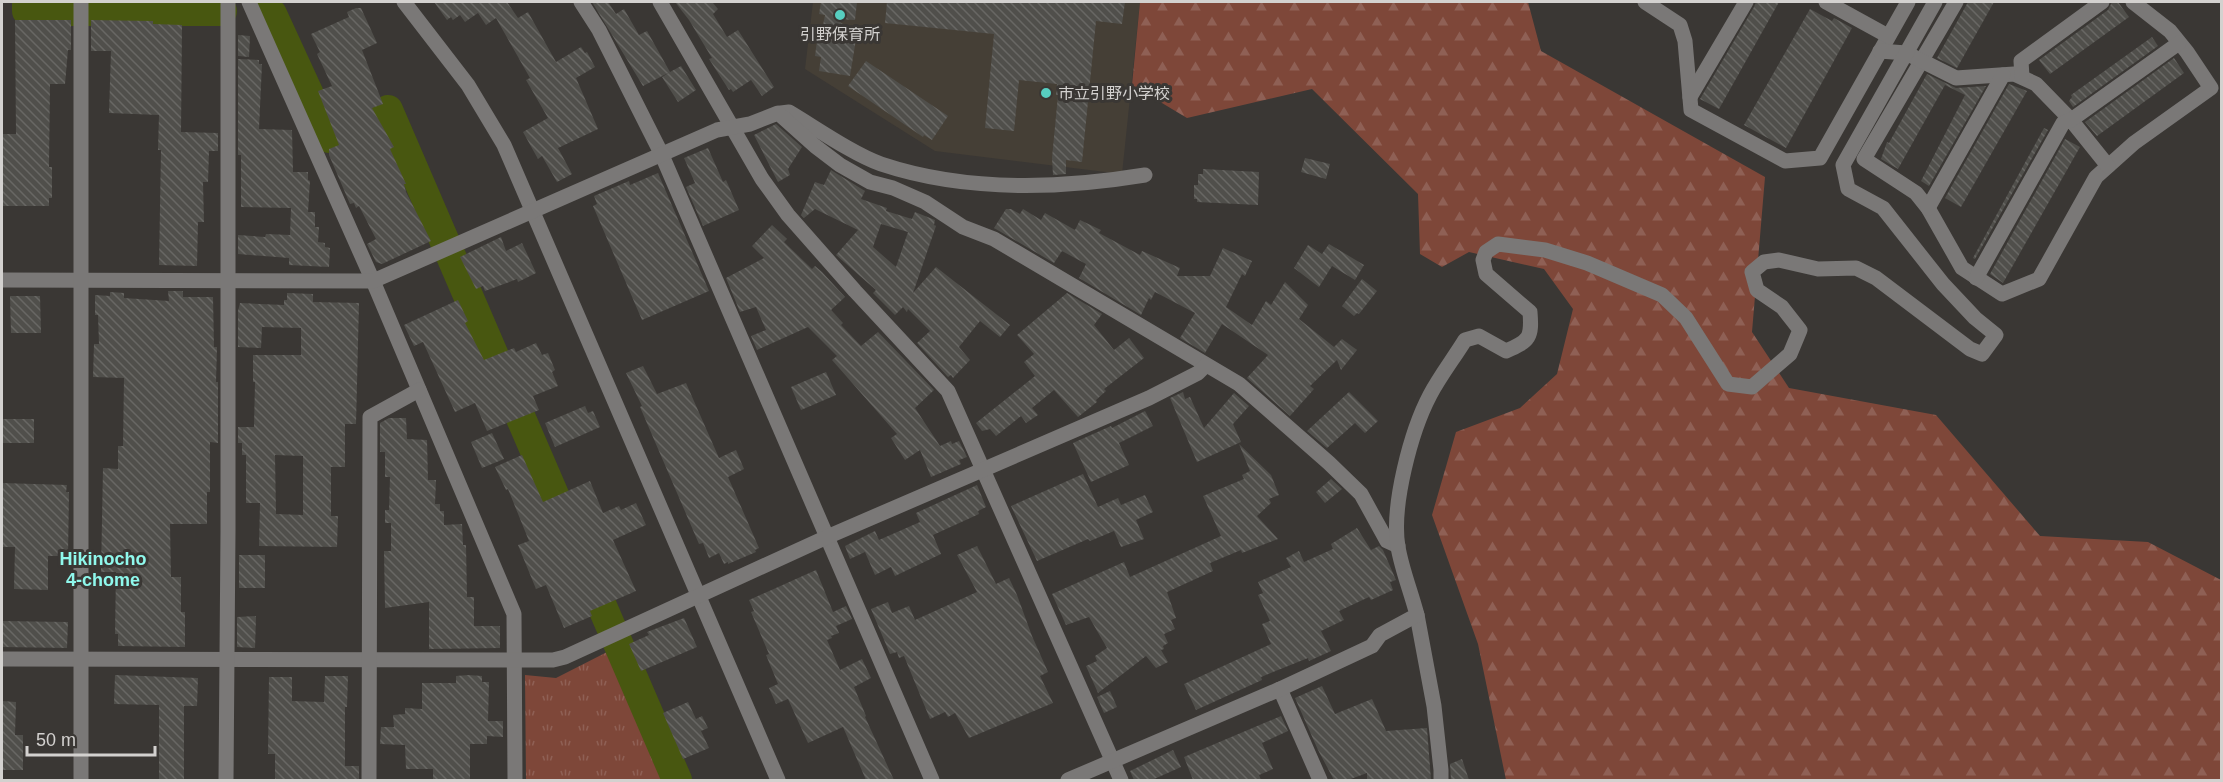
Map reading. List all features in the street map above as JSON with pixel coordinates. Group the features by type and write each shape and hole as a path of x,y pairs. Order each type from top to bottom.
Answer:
{"street":[{"path":"226,780 228,2"},
{"path":"249,2 373,281 514,614 515,780"},
{"path":"404,2 468,85 504,145 778,780"},
{"path":"581,2 599,30 661,153 932,780"},
{"path":"660,2 762,179 788,215 948,391 1121,780"},
{"path":"1690,97 1746,2"},
{"path":"1826,2 1888,36"},
{"path":"1653,4 1680,25 1685,41 1691,110 1785,161 1820,158 1908,2"},
{"path":"1441,780 1434,706 1417,615 1398,546 1398,512 1416,425 1431,393 1465,340 1479,336 1506,351 1524,344 1532,330 1530,312 1486,274 1483,260 1486,252 1498,244 1545,250 1587,263 1662,295 1686,318 1728,384 1752,387 1790,354 1800,330 1782,307 1757,291 1752,272 1764,262 1779,260 1818,269 1856,268 1876,278 1970,349 1982,354 1996,335 1975,318 1943,284 1883,208 1848,189 1843,165 1935,2"},
{"path":"1956,2 1864,159 1916,193 1928,208 1962,268 2002,294 2039,279 2096,177 2134,143 2211,88 2180,42 2170,31 2133,2"},
{"path":"2022,77 2022,61 2102,2"},
{"path":"81,3 81,780"},
{"path":"1976,278 2063,123 2071,120 2180,42"},
{"path":"1880,51 1906,53 1945,75 1956,78 2014,74 2036,84 2071,120 2108,166"},
{"path":"1928,208 2003,75"},
{"path":"2,280 373,281 661,153 717,130 750,124 778,113 789,112 880,163 963,183 1017,185 1101,182 1145,175"},
{"path":"778,113 814,146 840,165 870,182 893,188 925,202 963,227 994,239 1239,384 1361,494 1387,541 1398,546"},
{"path":"2,659 553,660 565,657 827,537 1149,398 1198,373 1206,365"},
{"path":"369,780 370,417 419,390"},
{"path":"1068,780 1280,689 1372,646 1380,635 1417,615"},
{"path":"1280,689 1320,780"}],"shaded area":[{"name":"市立引野小学校","path":"813,2 1140,2 1122,174 935,151 805,69"}],"green space":[{"path":"1140,2 1528,2 1541,51 1765,177 1752,332 1789,388 1936,415 2040,536 2148,542 2221,580 2221,780 1506,780 1478,644 1432,515 1456,432 1520,408 1557,374 1573,309 1544,269 1469,252 1442,267 1420,254 1418,194 1312,89 1187,118 1132,85"},
{"path":"611,650 668,780 526,780 525,675 556,678"}],"building":[{"path":"434,2 507,2 518,18 528,12 556,62 581,47 585,53 587,52 595,67 576,78 598,129 558,148 572,174 557,182 542,156 538,159 523,132 548,118 526,80 530,78 496,18 486,25 478,13 465,22 460,15 453,20 451,17 447,20"},
{"path":"592,2 608,2 616,14 624,9 639,35 647,31 670,72 643,86"},
{"path":"675,2 712,2 718,9 713,14 727,37 738,30 774,87 762,96 751,80 733,92 729,90 709,59 712,58 689,20"},
{"path":"821,2 857,2 855,20 835,19 857,33 850,76 819,71 821,57 815,56 825,15 819,14"},
{"path":"887,2 1125,2 1122,24 1096,21 1082,162 1066,160 1066,174 1053,175 1057,84 1019,80 1014,131 985,128 994,34 885,23"},
{"path":"1756,2 1779,2 1719,109 1700,99"},
{"path":"1968,2 1994,2 1957,68 1937,58"},
{"path":"2112,2 2118,2 2129,17 2050,74 2039,60 2108,10"},
{"path":"361,8 377,43 362,50 383,104 372,108 394,147 390,149 406,184 404,184 406,192 431,241 382,264 376,262 367,244 376,239 359,206 356,208 354,203 350,204 329,155 329,149 339,145 318,91 332,86 317,54 320,52 311,34 349,17 347,12"},
{"path":"1810,9 1832,21 1834,18 1852,28 1786,148 1744,125"},
{"path":"15,20 71,20 71,50 68,50 65,84 50,84 49,167 52,167 52,198 49,198 49,206 2,206 2,134 16,134"},
{"path":"91,20 153,21 153,24 182,25 181,132 218,133 218,151 209,151 208,182 203,182 204,222 198,222 197,266 159,265 161,150 158,150 159,115 109,113 111,51 91,51"},
{"path":"238,35 250,36 249,57 238,56"},
{"path":"2152,37 2158,46 2073,107 2069,101 2071,95"},
{"path":"2174,58 2184,73 2097,136 2085,122"},
{"path":"238,59 259,60 259,64 262,64 259,129 292,130 293,172 308,172 310,181 308,212 315,212 315,227 319,227 318,242 325,243 325,247 330,248 329,267 289,265 289,258 238,254 238,235 265,237 266,234 290,235 291,208 241,207 241,155 238,155"},
{"path":"866,61 948,116 932,140 924,135 923,137 848,86"},
{"path":"681,66 696,90 678,102 662,77"},
{"path":"1927,74 1956,88 1986,86 1929,186 1921,181 1965,95 1945,85 1898,169 1881,159 1887,142 1889,143"},
{"path":"2009,84 2027,91 1961,207 1945,198"},
{"path":"776,124 802,147 788,169 790,175 778,182 754,135"},
{"path":"2044,128 2048,130 1975,259 1973,258"},
{"path":"2065,139 2080,147 2003,283 1990,274"},
{"path":"708,148 739,210 703,226 686,187 695,183 684,158"},
{"path":"1305,158 1330,164 1326,179 1301,172"},
{"path":"1203,169 1259,172 1258,205 1197,202 1197,199 1194,199 1194,185 1198,185 1198,174 1203,174"},
{"path":"831,170 865,191 861,199 887,208 886,211 912,219 915,212 935,220 934,225 936,226 913,293 936,267 1010,325 1000,337 980,321 959,347 970,360 953,378 951,375 948,377 917,343 930,331 908,309 907,312 903,307 895,315 873,293 876,290 836,255 858,230 815,209 804,218 801,215 815,182 824,185","holes":["881,224 908,232 896,267 873,247"]},
{"path":"658,173 709,291 642,320 593,206 597,204 594,196 629,181 630,185"},
{"path":"1006,209 1020,214 1023,209 1041,220 1045,213 1075,230 1080,220 1101,230 1099,233 1140,255 1142,251 1180,268 1177,276 1210,276 1223,248 1252,261 1245,276 1242,274 1226,307 1252,325 1266,301 1271,305 1285,282 1308,305 1299,319 1334,347 1342,339 1357,350 1341,370 1337,360 1310,386 1314,389 1290,416 1247,378 1268,355 1222,324 1205,353 1180,338 1195,313 1155,292 1151,300 1149,298 1141,315 1079,278 1086,264 1062,251 1054,263 994,228"},
{"path":"772,225 787,239 784,242 812,269 815,266 822,272 845,297 831,310 843,323 841,325 861,346 878,332 934,390 915,408 940,446 951,441 952,444 959,441 967,457 959,460 961,464 931,477 920,450 905,460 891,438 897,434 832,360 837,356 808,327 757,350 751,336 766,330 756,307 740,312 726,278 764,258 752,246"},
{"path":"501,237 506,251 522,243 536,273 518,282 517,279 485,291 483,286 476,289 460,257"},
{"path":"1329,244 1364,265 1355,280 1332,266 1319,287 1294,268 1308,245 1322,254"},
{"path":"1362,279 1377,291 1359,314 1354,316 1342,306"},
{"path":"168,291 183,291 183,297 213,297 214,347 217,347 218,443 210,442 210,492 207,492 207,524 170,524 171,577 181,577 181,612 185,612 185,647 118,646 118,634 115,634 116,572 101,572 103,468 118,469 118,446 123,446 124,378 93,377 94,344 99,344 95,295 110,296 110,292 124,293 124,298 169,301"},
{"path":"287,293 313,294 313,302 359,303 356,424 345,424 345,467 331,467 331,516 338,516 337,547 259,546 260,503 246,503 246,455 242,455 242,443 238,443 238,427 254,427 253,355 301,355 301,328 262,327 261,348 238,347 238,311 240,303 284,305 284,300 287,300","holes":["275,455 303,456 303,515 276,514"]},
{"path":"1067,293 1102,314 1094,325 1114,350 1129,338 1144,358 1104,389 1106,391 1096,400 1097,402 1078,417 1054,390 1032,408 1038,415 1026,423 1021,416 996,436 990,429 982,431 976,423 1035,376 1024,362 1034,354 1017,335"},
{"path":"10,296 40,296 41,333 11,333"},
{"path":"458,300 468,321 465,323 484,360 514,348 516,352 536,343 542,355 548,353 558,386 533,396 539,410 487,431 475,403 455,412 423,342 414,346 404,325"},
{"path":"643,366 657,394 686,383 719,458 736,450 744,469 728,477 759,548 755,550 756,552 724,564 719,553 709,558 703,543 699,544 626,373"},
{"path":"826,372 836,395 801,410 791,387"},
{"path":"1183,392 1185,399 1190,397 1204,428 1234,393 1249,406 1233,424 1241,442 1197,462 1170,398"},
{"path":"1349,392 1378,421 1365,433 1355,423 1327,448 1307,431"},
{"path":"585,406 588,413 593,411 600,427 555,447 545,423"},
{"path":"1145,411 1153,426 1119,443 1129,465 1091,482 1073,443 1111,426 1112,428"},
{"path":"389,418 406,418 407,439 427,440 428,480 436,480 435,504 440,504 440,511 444,511 444,525 462,524 463,545 466,545 467,597 474,597 474,626 500,626 500,648 429,649 429,602 385,608 384,551 391,551 391,523 385,523 385,510 389,510 390,477 385,477 385,452 380,452 380,423"},
{"path":"2,419 34,419 34,443 2,443"},
{"path":"492,433 504,459 482,468 471,442"},
{"path":"1239,444 1271,475 1279,495 1269,499 1271,503 1257,516 1278,539 1242,553 1241,550 1210,563 1213,571 1167,592 1176,618 1171,620 1175,629 1164,634 1168,643 1161,650 1168,662 1156,668 1146,656 1098,693 1086,666 1097,661 1095,656 1107,648 1089,617 1066,625 1052,594 1124,562 1130,577 1221,536 1203,496 1244,479 1242,475 1250,471"},
{"path":"522,455 543,502 590,481 603,513 619,506 621,510 636,503 646,525 613,540 636,591 590,611 592,616 564,628 546,585 536,589 518,545 529,541 508,489 506,490 495,467"},
{"path":"1083,474 1098,507 1118,498 1121,505 1145,495 1153,512 1136,520 1144,539 1121,547 1114,531 1090,541 1088,539 1037,561 1011,506"},
{"path":"1331,479 1342,489 1325,503 1316,492"},
{"path":"2,483 67,485 66,492 69,492 68,556 48,556 48,590 14,589 15,547 2,547"},
{"path":"977,485 986,507 978,511 979,514 933,535 941,554 895,576 891,567 875,575 865,552 850,559 845,546 875,531 879,540 920,522 916,513"},
{"path":"1357,528 1371,550 1379,546 1383,550 1396,580 1390,582 1393,590 1371,600 1369,597 1339,611 1344,620 1321,631 1331,651 1261,677 1262,680 1196,710 1184,684 1271,644 1262,624 1270,621 1258,595 1263,593 1258,582 1291,567 1286,558 1299,551 1304,562 1333,549 1331,544"},
{"path":"977,546 996,584 1009,578 1048,672 1040,676 1053,703 969,738 955,713 948,717 945,712 930,719 904,656 899,658 897,652 890,654 871,609 888,602 892,613 909,606 915,620 977,592 957,555"},
{"path":"239,555 265,555 265,588 239,588"},
{"path":"816,570 833,612 846,606 852,619 836,626 839,633 827,640 840,670 862,659 871,678 854,687 894,780 866,780 843,727 808,743 788,699 776,704 769,688 778,684 766,655 769,654 751,612 754,611 749,600"},
{"path":"256,616 255,648 237,647 237,617"},
{"path":"684,618 697,647 641,671 629,644 649,635 647,632"},
{"path":"2,621 68,622 67,648 2,647"},
{"path":"115,675 198,678 197,706 184,706 184,780 159,780 159,705 114,704"},
{"path":"325,676 348,676 347,707 345,707 345,766 359,766 359,780 275,780 275,754 268,754 269,677 292,677 292,701 324,702"},
{"path":"456,676 482,676 482,682 489,682 488,721 503,721 503,737 487,736 487,744 470,744 470,780 433,780 433,769 406,769 405,745 380,744 381,727 394,727 393,715 405,714 405,708 422,709 422,683 456,683"},
{"path":"1322,686 1335,714 1372,699 1386,731 1427,728 1431,780 1367,780 1367,773 1348,780 1334,780 1295,698"},
{"path":"1110,691 1117,707 1104,713 1097,697"},
{"path":"2,701 16,702 15,735 23,735 23,770 2,770"},
{"path":"688,702 696,719 702,716 708,728 701,731 709,748 683,759 663,713"},
{"path":"1281,716 1288,731 1262,743 1273,769 1259,775 1261,780 1193,780 1184,757"},
{"path":"1173,750 1181,767 1152,780 1134,780 1130,771"},
{"path":"1462,759 1469,780 1451,780 1450,764"}],"waterway":[{"path":"27,2 27,11 222,11"},
{"path":"263,12 272,14 329,138 388,110 677,780"}],"place":[{"name":"引野保育所","path":"840,15"},
{"name":"市立引野小学校","path":"1046,93"}],"district":[{"name":"Hikinocho 4-chome","path":"103,569"}]}
